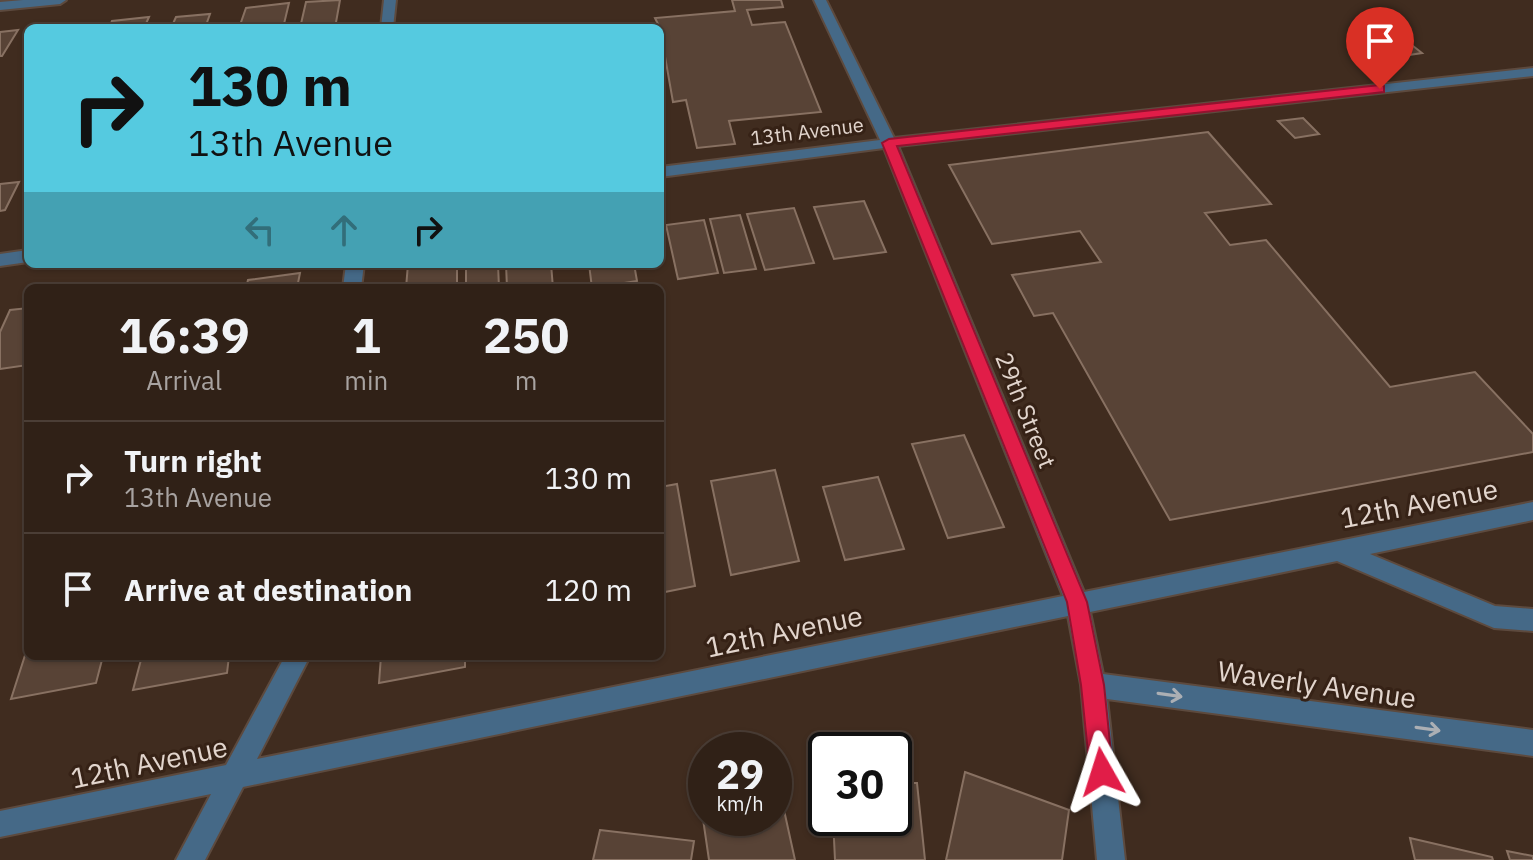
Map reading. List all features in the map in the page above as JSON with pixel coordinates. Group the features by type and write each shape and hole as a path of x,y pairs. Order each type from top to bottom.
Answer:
{"street":[{"path":"0,6 60,0"},
{"path":"387,24 390,0"},
{"name":"29th Street","path":"820,0 889,143 1077,602 1093,685 1111,860"},
{"name":"13th Avenue","path":"664,171 889,143 1533,72"},
{"path":"0,260 24,257"},
{"name":"12th Avenue","path":"0,824 1533,511"},
{"path":"1336,550 1494,617 1533,620"},
{"path":"190,860 296,660"},
{"name":"Waverly Avenue","path":"1093,685 1533,743"}],"building":[{"path":"340,0 336,24 301,24 306,2"},
{"path":"732,0 781,0 783,7 747,10 752,25 785,22 821,112 729,121 735,144 697,148 686,100 673,102 664,51 664,24 658,24 655,18 735,11"},
{"path":"289,3 284,24 240,24 246,8"},
{"path":"210,14 206,24 173,24 176,17"},
{"path":"149,17 146,24 111,24 112,21"},
{"path":"18,30 2,56 0,56 0,32"},
{"path":"1408,42 1422,53 1396,57 1382,45"},
{"path":"1303,118 1319,134 1295,138 1278,121"},
{"path":"1208,132 1271,204 1205,213 1230,245 1266,240 1390,387 1475,372 1533,434 1533,452 1170,520 1053,313 1034,316 1012,275 1101,262 1080,231 992,244 949,165"},
{"path":"19,182 5,210 0,211 0,184"},
{"path":"864,201 886,252 834,259 814,207"},
{"path":"794,208 814,263 765,270 747,214"},
{"path":"740,215 756,269 724,273 710,219"},
{"path":"704,220 718,273 678,279 666,225"},
{"path":"408,268 457,268 457,284 406,284"},
{"path":"466,268 498,268 499,284 466,284"},
{"path":"506,268 551,268 553,284 507,284"},
{"path":"590,268 635,268 637,281 592,284"},
{"path":"300,273 298,284 247,284 248,280"},
{"path":"24,308 24,366 0,369 0,332 10,310"},
{"path":"964,435 1004,527 948,538 912,444"},
{"path":"775,470 799,561 731,575 711,481"},
{"path":"878,477 904,549 845,560 823,487"},
{"path":"677,484 695,586 664,592 664,486"},
{"path":"24,658 102,660 96,683 11,699"},
{"path":"141,660 229,660 227,673 133,690"},
{"path":"381,660 465,660 465,667 379,683"},
{"path":"965,772 1069,810 1062,860 946,860"},
{"path":"912,783 917,783 925,860 835,860 834,836 912,836"},
{"path":"600,830 694,841 691,860 593,860"},
{"path":"705,836 790,836 795,860 709,860"},
{"path":"1410,838 1492,857 1493,860 1415,860"},
{"path":"1507,851 1533,856 1533,860 1510,860"}],"route":[{"path":"1102,772 1093,685 1077,602 889,143 1380,89"}]}
